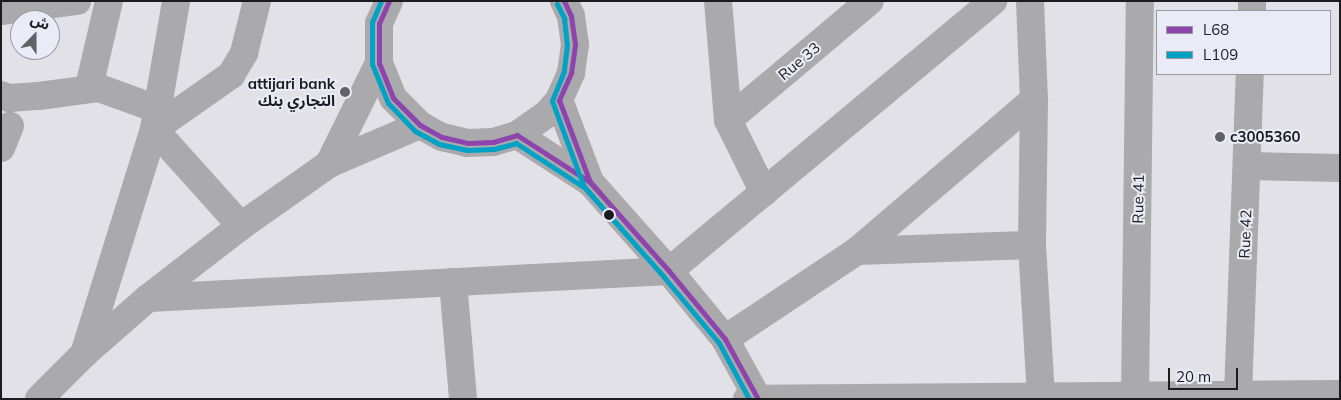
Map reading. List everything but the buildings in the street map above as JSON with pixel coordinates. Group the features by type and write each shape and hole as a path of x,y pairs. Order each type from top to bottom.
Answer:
{"street":[{"path":"1,11 77,1"},
{"path":"89,87 109,1"},
{"path":"84,354 155,119 176,1"},
{"path":"155,119 231,75 244,53 257,1"},
{"path":"389,1 379,24 379,63 393,98 420,125 442,137 467,143 493,142 517,135 533,126 559,100 571,73 575,45 571,16 564,1"},
{"path":"718,1 728,120 764,193"},
{"name":"Rue 33","path":"728,120 870,1"},
{"path":"148,298 669,271 993,1"},
{"path":"1030,1 1034,100 1032,245 1041,398"},
{"name":"Rue 41","path":"1135,396 1140,1"},
{"path":"329,164 379,63"},
{"name":"Rue 42","path":"1238,395 1250,75"},
{"path":"1,94 10,98 39,96 89,87 111,90 155,119 241,226"},
{"path":"559,100 590,182"},
{"path":"725,339 857,251 1034,100"},
{"path":"39,399 84,354 148,298 241,226 329,164 420,125"},
{"path":"517,135 590,182 669,271 725,339 754,398 1041,398 1340,394"},
{"path":"1248,166 1340,168"},
{"path":"857,251 1032,245"},
{"path":"453,282 463,399"}],"transit line":[{"name":"L109","path":"381,1 372,22 372,64 388,103 415,131 439,144 467,150 494,149 516,143 585,188 719,343 749,399"},
{"name":"L68","path":"389,1 379,23 379,63 393,98 420,125 442,137 467,143 493,142 517,135 590,182 669,271 725,339 758,399"},
{"name":"L68","path":"564,1 571,16 575,45 571,73 559,100 590,182 599,192"},
{"name":"L109","path":"557,4 564,18 567,45 564,71 552,101 583,185 593,197"}],"place":[{"name":"attijari bank التجاري بنك","path":"345,92"},
{"name":"c3005360","path":"1220,137"}]}
